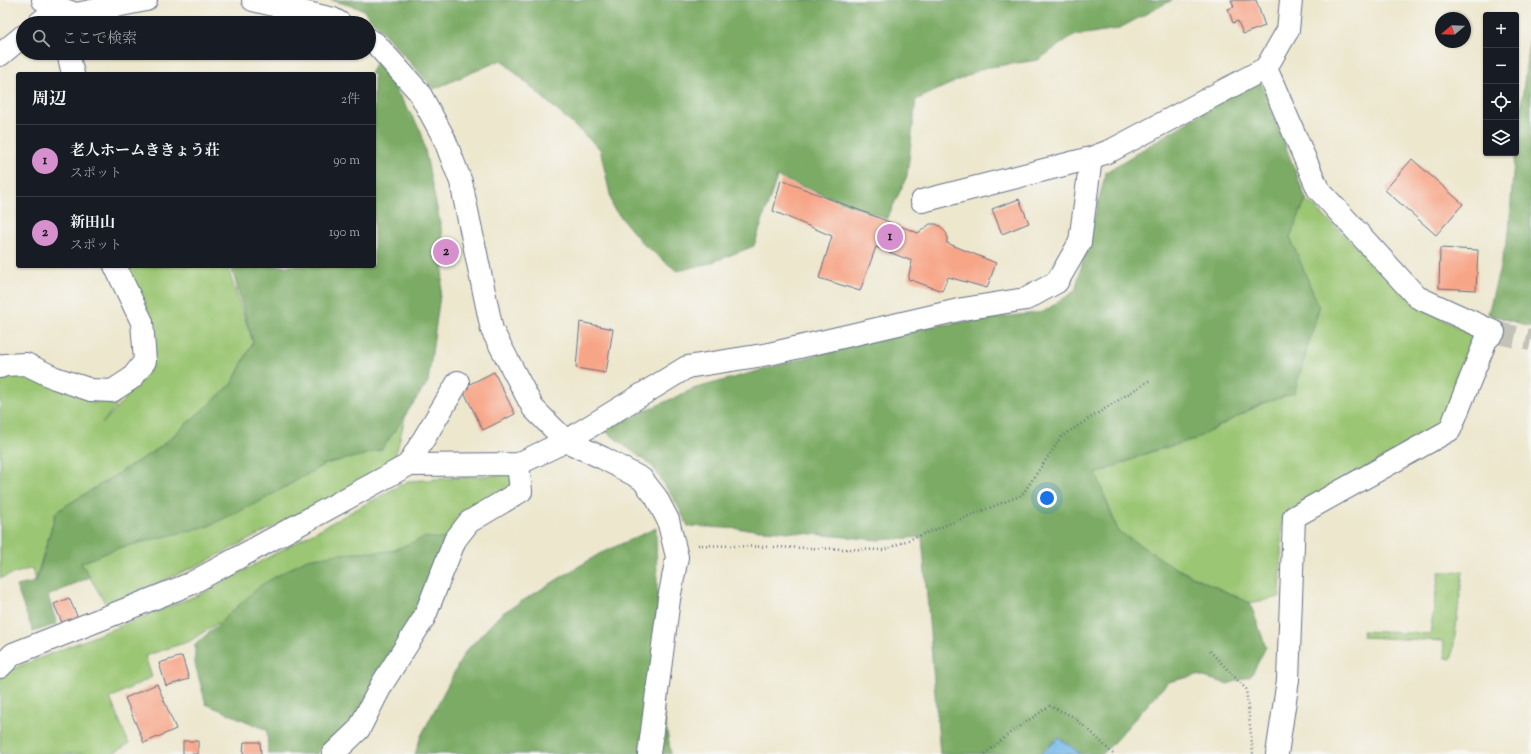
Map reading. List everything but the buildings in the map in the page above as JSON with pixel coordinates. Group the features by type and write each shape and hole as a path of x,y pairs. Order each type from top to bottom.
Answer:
{"street":[{"path":"54,10 76,14 146,0"},
{"path":"254,0 321,16"},
{"path":"922,201 1091,158 1112,150 1266,68 1288,30 1291,0"},
{"path":"0,55 16,42"},
{"path":"376,44 419,92 444,138 461,182 492,330 533,408 566,441 603,458 642,479 656,496 668,520 678,557 669,600 649,754"},
{"path":"70,60 73,72"},
{"path":"1266,68 1318,189 1417,297 1494,332 1486,340 1450,430 1294,517 1288,680 1277,754"},
{"path":"0,667 14,654 190,584 408,465 518,464 566,441 687,368 769,354 964,309 1026,299 1057,282 1080,242 1091,158"},
{"path":"0,367 5,365 26,364 55,378 91,390 112,391 132,378 145,361 142,322 117,268"},
{"path":"408,465 458,382"},
{"path":"333,754 360,729 382,684 424,618 455,540 469,522 521,490 518,464"}],"path":[{"path":"695,545 883,550 1022,495 1062,436 1150,380"},
{"path":"1210,651 1246,688 1253,754"},
{"path":"985,754 1011,732 1050,706 1072,716 1113,754"}],"green space":[{"path":"331,0 1172,0 1118,29 1072,36 1038,60 984,68 916,100 907,176 887,219 777,177 754,246 710,263 677,271 643,244 613,208 600,149 501,60 434,89 376,25 376,16 368,16 362,9"},
{"path":"1531,25 1531,327 1488,314 1509,232 1515,156 1519,156 1519,124"},
{"path":"377,59 421,131 446,252 428,382 382,449 364,455 325,464 259,502 208,526 118,548 81,563 90,577 48,596 57,624 33,632 16,586 36,582 56,512 159,448 231,385 253,342 232,268 376,268 376,72 371,72"},
{"path":"1259,78 1306,199 1290,237 1319,307 1294,393 1261,404 1195,439 1150,452 1096,474 1118,531 1175,568 1250,603 1266,647 1251,676 1228,684 1197,675 1168,682 1103,754 1081,754 1059,738 1038,754 940,754 922,537 879,540 778,531 688,526 677,504 653,467 604,430 693,389 909,329 1043,312 1075,291 1106,172"},
{"path":"1306,199 1419,306 1480,340 1441,425 1282,516 1280,597 1250,603 1175,568 1118,531 1096,474 1150,452 1195,439 1261,404 1294,393 1319,308 1290,237"},
{"path":"118,268 228,268 253,342 231,385 159,448 56,512 35,582 32,568 0,578 0,370 19,365 121,398 102,424 129,394 132,378 154,352"},
{"path":"406,414 393,466 203,563 107,606 81,563 118,548 208,526 259,502 325,464 382,449"},
{"path":"511,474 513,488 448,539 417,541 391,551 216,624 190,641 145,656 152,677 110,698 129,744 111,754 0,754 0,677 5,672 203,593 408,481"},
{"path":"656,528 658,642 662,704 671,754 415,754 421,736 465,652 501,614 599,554"},
{"path":"426,537 455,540 360,727 319,750 318,754 268,754 267,730 206,704 195,664 195,645 261,585 307,559 338,554 391,551"},
{"path":"1463,571 1452,659 1445,658 1443,641 1363,637 1362,631 1430,634 1439,572"}],"water":[{"path":"1059,738 1081,754 1041,754"}],"tunnel":[{"path":"1494,332 1531,340"}],"place":[{"name":"老人ホームききょう荘","path":"890,237"},
{"name":"新田山","path":"446,252"}]}
